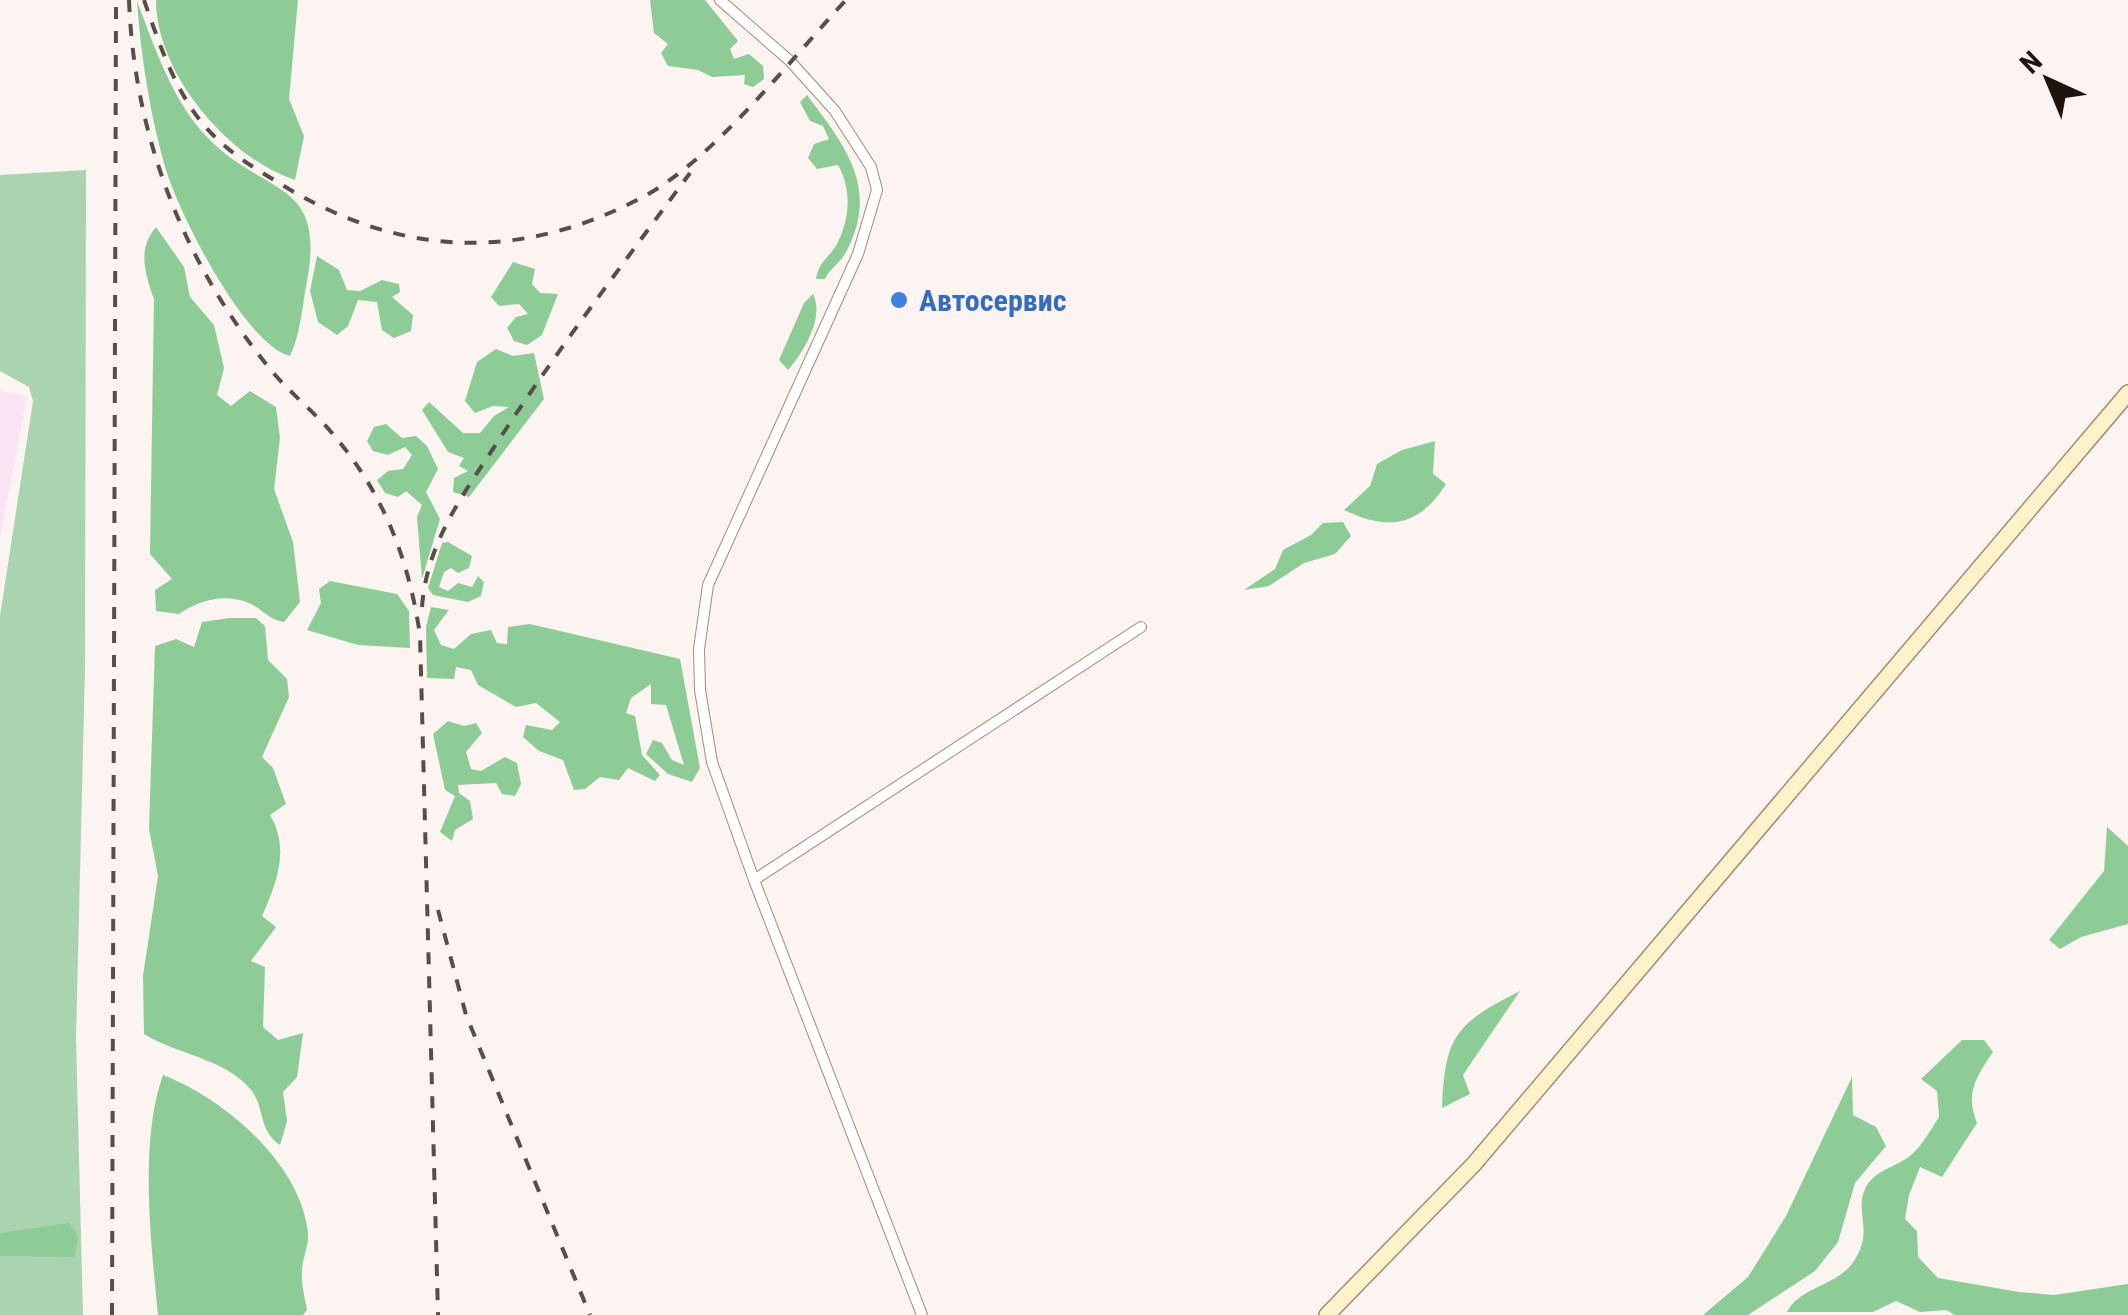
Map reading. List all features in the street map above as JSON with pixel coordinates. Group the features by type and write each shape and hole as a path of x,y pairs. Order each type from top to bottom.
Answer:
{"street":[{"path":"720,0 790,60 835,111 871,167 877,190 858,254 721,551 702,612 698,650 705,728 754,880 922,1315"},
{"path":"1327,1315 1474,1164 2128,393"},
{"path":"754,880 1141,627"}],"shaded area":[{"path":"0,391 27,396 0,538"}],"green space":[{"path":"156,0 298,0 289,99 304,136 295,180 245,153 200,109 168,56"},
{"path":"650,0 705,0 738,41 730,49 734,59 749,54 763,66 764,79 753,87 744,84 745,75 712,77 698,70 668,66 661,53 668,44 654,33"},
{"path":"137,1 166,73 195,123 229,157 286,193 299,206 308,224 311,248 307,281 290,356 272,347 236,305 201,249 176,196 152,112"},
{"path":"807,95 845,151 859,189 855,231 845,254 825,279 816,279 841,234 847,194 838,165 817,169 808,158 814,144 829,139 823,126 810,121 800,102"},
{"path":"86,170 85,667 76,1038 83,1315 0,1315 0,616 33,401 29,387 0,371 0,175"},
{"path":"156,227 184,267 190,297 214,325 224,368 217,395 231,406 250,391 276,407 280,438 274,489 293,542 300,602 284,622 249,603 221,598 179,614 156,611 155,590 172,579 150,554 154,299 145,253"},
{"path":"317,256 339,270 347,290 360,291 382,280 399,284 400,292 392,297 413,315 411,331 394,338 382,330 377,302 358,300 348,326 337,335 318,322 310,291"},
{"path":"513,262 535,269 532,284 540,293 558,294 542,335 527,345 514,341 507,328 516,317 528,314 519,304 499,306 491,297"},
{"path":"813,294 814,324 806,345 788,370 779,360 804,303"},
{"path":"496,349 513,356 534,353 544,399 469,497 453,492 454,478 468,471 459,466 464,458 448,452 422,410 429,402 463,433 480,433 494,416 509,407 493,406 475,413 465,401 477,362"},
{"path":"386,424 402,438 416,436 427,446 438,469 426,492 440,519 422,579 417,517 422,505 406,491 398,497 385,493 377,480 388,471 403,469 412,455 405,447 388,455 373,451 367,441 374,427"},
{"path":"1435,441 1433,474 1446,484 1425,509 1413,517 1388,522 1344,510 1370,486 1377,464 1402,450"},
{"path":"1343,522 1351,536 1335,554 1304,563 1269,586 1244,590 1275,569 1283,550 1311,535 1323,523"},
{"path":"448,542 472,556 469,568 458,573 451,568 444,572 439,587 448,591 458,583 472,587 478,576 484,582 481,596 468,602 433,595 428,588 442,543"},
{"path":"330,581 397,594 409,611 410,648 358,645 307,630 321,603 319,589"},
{"path":"431,607 449,610 434,630 441,645 454,649 471,634 491,630 497,643 507,644 508,627 530,624 680,659 700,768 692,782 668,774 646,754 653,740 662,743 672,760 684,765 666,705 651,704 651,684 631,698 626,713 635,716 642,755 660,775 655,781 628,768 619,780 600,777 585,789 574,790 563,760 539,751 523,737 526,725 552,730 560,722 536,703 516,707 478,685 471,670 456,667 454,679 427,678 426,627"},
{"path":"256,618 265,626 268,660 287,679 289,697 262,757 273,768 286,804 270,815 279,840 279,866 262,916 276,927 251,961 265,967 263,1027 278,1040 303,1033 297,1077 283,1092 287,1121 280,1145 268,1132 251,1090 240,1079 214,1063 144,1034 143,976 158,876 149,829 155,646 176,639 194,647 202,622"},
{"path":"448,721 464,726 476,723 482,733 466,752 471,769 481,771 505,757 517,763 521,784 515,796 502,794 496,783 458,785 459,793 470,801 473,819 455,830 452,841 440,832 455,796 445,790 433,734"},
{"path":"2107,827 2128,846 2128,924 2081,937 2060,949 2049,940 2104,871"},
{"path":"1520,991 1463,1075 1470,1094 1442,1108 1446,1064 1458,1035 1481,1013"},
{"path":"1962,1040 1984,1040 1993,1052 1972,1094 1977,1123 1942,1177 1920,1167 1909,1195 1905,1219 1917,1231 1918,1257 1938,1278 2019,1292 2054,1295 2128,1284 2128,1315 1955,1315 1946,1310 1920,1312 1896,1301 1873,1312 1787,1312 1800,1297 1838,1276 1854,1261 1863,1240 1862,1204 1866,1187 1875,1176 1911,1155 1930,1132 1939,1117 1937,1091 1921,1079"},
{"path":"163,1075 234,1117 275,1159 291,1183 308,1233 302,1266 307,1310 303,1315 158,1315 149,1161 151,1130"},
{"path":"1852,1077 1853,1115 1876,1127 1886,1146 1855,1183 1838,1242 1815,1271 1748,1315 1703,1315 1748,1277 1786,1216"},
{"path":"69,1223 78,1236 75,1257 0,1256 0,1233"}],"railway":[{"path":"129,0 133,50 152,146 187,238 236,324 266,364 324,424 361,471 399,549 415,605 420,635 438,1315"},
{"path":"144,0 171,71 189,104 212,134 235,155 323,207 367,225 412,237 457,242 547,234 593,220 666,183 749,109 846,0"},
{"path":"112,1315 116,5"},
{"path":"422,607 425,582 440,537 463,496 547,368 690,173"},
{"path":"438,910 466,1015 590,1315"}],"place":[{"name":"Автосервис","path":"899,300"}]}
